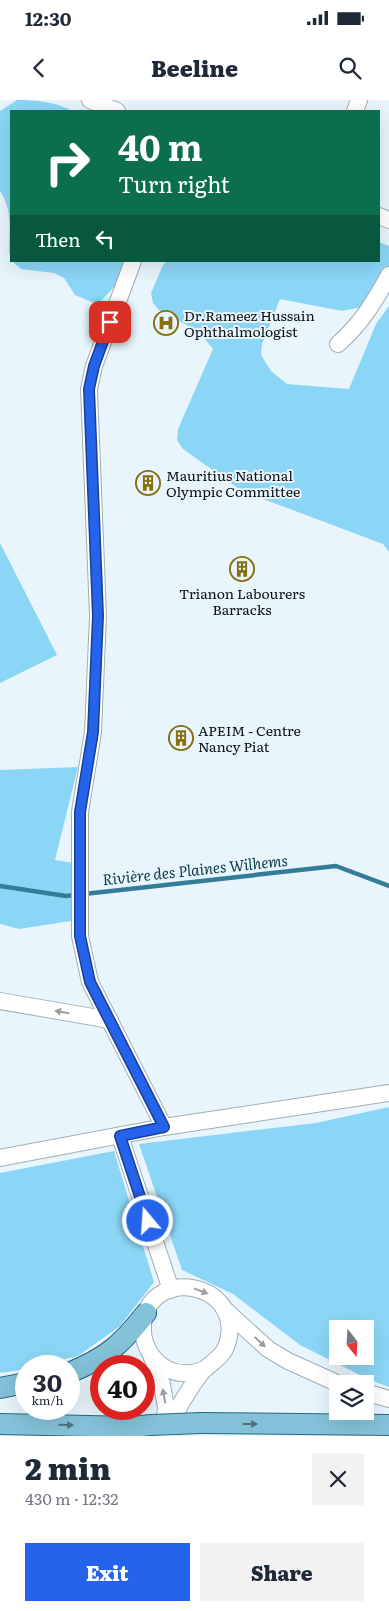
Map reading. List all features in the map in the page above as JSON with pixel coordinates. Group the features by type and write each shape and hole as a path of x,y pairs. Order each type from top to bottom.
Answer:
{"main road":[{"path":"80,1368 112,1350 126,1338 146,1313"},
{"path":"0,1388 15,1385"},
{"path":"0,1424 133,1427 156,1431 201,1424 389,1425"}],"street":[{"path":"90,100 115,110"},
{"path":"133,262 94,366 89,389 98,616 93,732 80,812 80,936 90,982 164,1127"},
{"path":"338,344 352,332 370,310 389,274"},
{"path":"0,1001 110,1020"},
{"path":"0,1158 164,1127 389,1092"},
{"path":"120,1136 171,1290"},
{"path":"151,1355 145,1345 142,1330 146,1313 162,1294 171,1290 190,1287 203,1290 215,1298 224,1309 268,1349 288,1361 329,1379"},
{"path":"155,1360 163,1367 176,1373 191,1373 205,1369 217,1361 225,1349 229,1336 229,1322 224,1309"},
{"path":"155,1365 162,1384 166,1408 156,1431"},
{"path":"170,1436 180,1404 205,1369"},
{"path":"374,1395 389,1399"}],"shaded area":[{"path":"17,100 46,102 71,110 10,110 10,228 9,213 0,191 0,111"},
{"path":"380,242 389,246 389,267 370,301 362,307 342,311 280,299 262,344 261,355 271,371 287,384 349,389 376,324 389,306 389,552 383,544 242,491 183,449 177,440 178,429 213,349 198,331 160,311 153,303 151,293 166,262 380,262"},
{"path":"13,262 126,262 115,285 97,304 75,295 64,278 54,273 21,269"},
{"path":"0,543 57,655 0,683"},
{"path":"78,767 55,860 74,863 77,920 19,929 0,924 0,770"},
{"path":"389,1107 389,1387 374,1381 374,1375 360,1375 340,1365 374,1365 374,1320 329,1320 329,1360 300,1345 233,1294 182,1270 139,1144 316,1123"},
{"path":"114,1151 154,1282 120,1326 79,1355 15,1355 15,1371 0,1373 0,1173"}],"waterway":[{"name":"Rivière des Plaines Wilhems","path":"0,886 66,896 336,866 389,886"}],"place":[{"name":"Dr.Rameez Hussain Ophthalmologist","path":"166,323"},
{"name":"Mauritius National Olympic Committee","path":"148,483"},
{"name":"Trianon Labourers Barracks","path":"242,569"},
{"name":"APEIM - Centre Nancy Piat","path":"181,738"}],"route":[{"path":"110,322 94,366 89,389 98,616 93,732 80,812 80,936 90,982 164,1127 120,1136 148,1221"}]}
